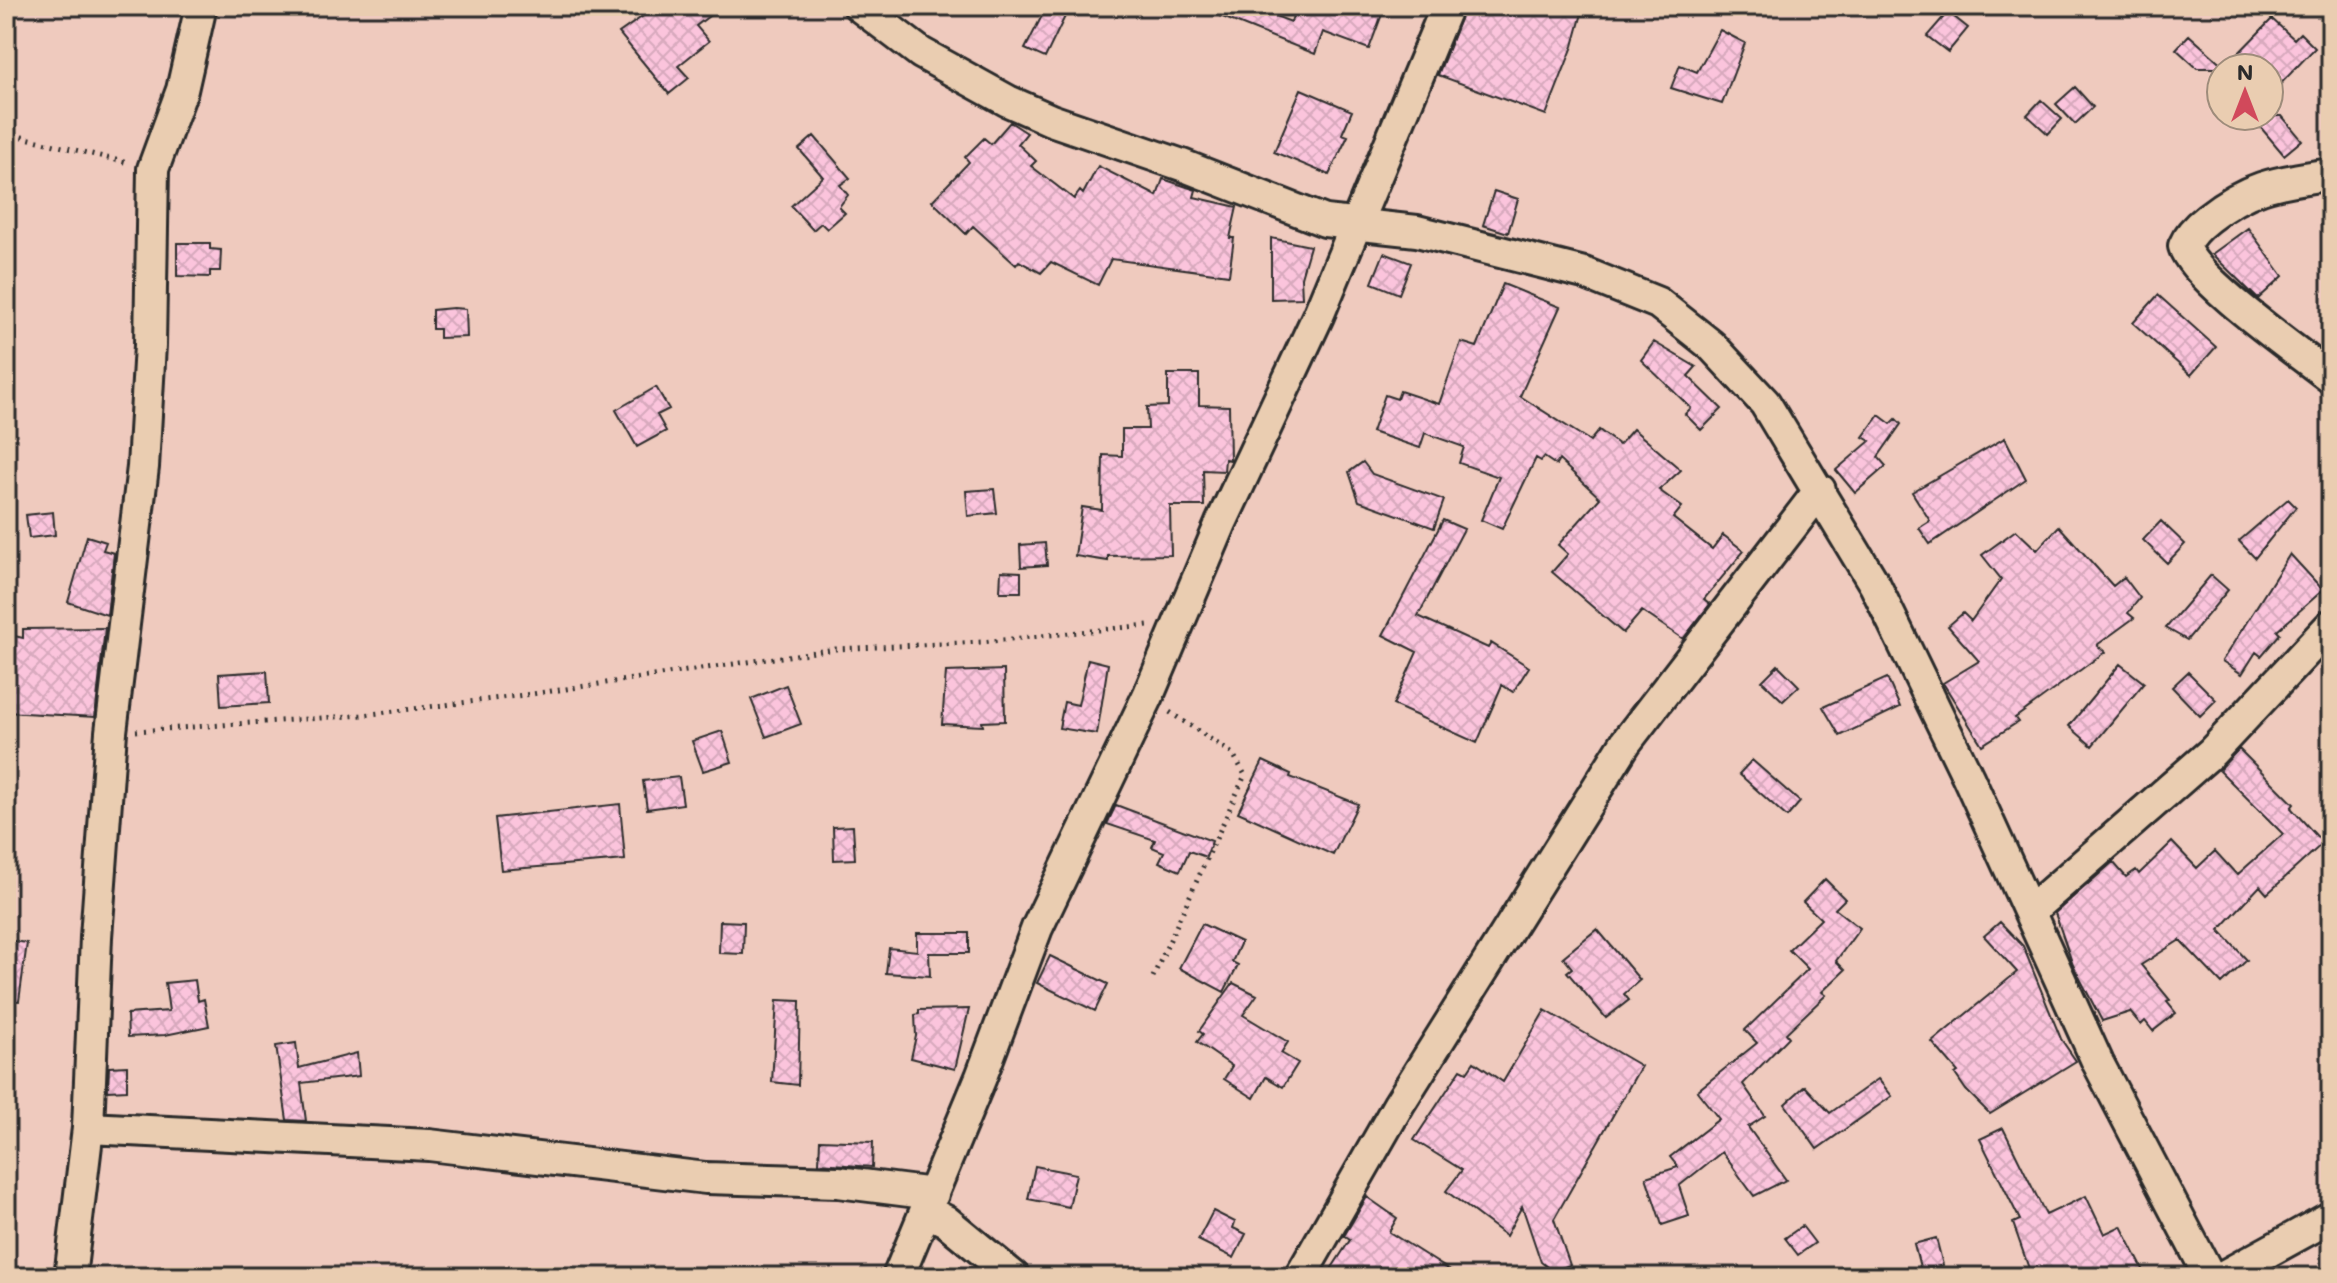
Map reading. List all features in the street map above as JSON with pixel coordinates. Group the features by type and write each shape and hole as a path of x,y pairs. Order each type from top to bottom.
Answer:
{"street":[{"path":"70,1277 88,1128 111,732 143,467 150,345 153,169 182,90 201,6"},
{"path":"859,6 921,53 1008,101 1325,221 1417,231 1515,252 1584,273 1658,303 1685,321 1741,374 1765,403 1875,585 2030,911 2098,1063 2210,1277"},
{"path":"898,1277 1037,928 1148,696 1357,225 1447,6"},
{"path":"2331,174 2265,184 2244,193 2205,221 2184,246 2187,255 2208,278 2331,378"},
{"path":"1300,1277 1399,1104 1626,742 1820,490"},
{"path":"2030,911 2212,752 2331,625"},
{"path":"88,1128 429,1145 706,1178 838,1182 930,1202 946,1221 1014,1277"},
{"path":"2222,1277 2331,1217"}],"path":[{"path":"6,133 153,169"},
{"path":"111,732 364,715 532,694 835,649 982,642 1180,622"},
{"path":"1148,696 1233,754 1245,775 1153,977"}],"building":[{"path":"635,6 722,6 696,26 709,41 678,66 689,78 669,94 619,33 643,16"},
{"path":"1047,6 1070,6 1045,58 1025,49"},
{"path":"1195,6 1249,6 1291,22 1296,6 1385,6 1369,49 1323,32 1315,54"},
{"path":"1465,6 1584,6 1573,46 1546,115 1438,75"},
{"path":"1948,12 1968,28 1948,52 1927,36"},
{"path":"2272,19 2294,39 2300,33 2315,48 2285,79 2285,52 2240,52"},
{"path":"1720,30 1745,43 1722,104 1671,88 1680,65 1697,72"},
{"path":"2189,35 2208,52 2205,52 2205,68 2197,68 2176,49"},
{"path":"2075,87 2093,107 2075,124 2056,104"},
{"path":"1301,89 1352,111 1342,134 1348,136 1329,175 1274,152"},
{"path":"2041,100 2062,119 2048,134 2027,115"},
{"path":"2285,120 2302,140 2284,155 2265,132 2285,132"},
{"path":"1010,122 1027,133 1018,144 1036,161 1031,166 1074,199 1080,191 1083,194 1098,166 1157,196 1163,179 1196,190 1194,197 1237,207 1230,238 1234,238 1229,275 1111,259 1098,285 1051,262 1041,273 1019,261 1016,265 973,226 966,234 932,201 969,162 965,157 984,138 991,144"},
{"path":"814,136 850,178 840,185 848,195 839,207 845,213 827,229 821,223 813,230 791,206 823,177 799,149"},
{"path":"1494,191 1518,199 1508,233 1483,225"},
{"path":"2248,228 2283,276 2258,299 2212,254"},
{"path":"1271,238 1310,246 1301,277 1302,298 1271,299"},
{"path":"177,243 210,243 210,249 221,250 220,271 210,271 210,277 177,276"},
{"path":"1384,253 1411,263 1399,294 1372,283"},
{"path":"1503,284 1560,307 1520,396 1590,441 1599,430 1619,445 1633,429 1681,470 1659,490 1682,507 1673,518 1712,549 1723,535 1744,551 1704,599 1710,604 1683,639 1642,611 1623,633 1552,572 1568,554 1558,545 1600,498 1559,460 1556,465 1544,457 1541,461 1536,458 1502,529 1481,520 1499,477 1459,463 1464,447 1425,433 1420,448 1372,432 1385,395 1397,399 1400,391 1439,404 1461,342 1477,347"},
{"path":"2158,295 2216,347 2191,375 2133,323"},
{"path":"466,309 467,337 439,338 439,329 432,329 432,310"},
{"path":"1654,342 1696,367 1688,376 1722,409 1701,430 1685,414 1691,408 1641,360"},
{"path":"1168,374 1199,374 1199,405 1229,406 1230,460 1225,459 1224,471 1203,470 1204,506 1170,506 1171,555 1108,556 1108,561 1075,556 1082,507 1102,510 1103,455 1122,456 1122,429 1148,429 1147,407 1168,406"},
{"path":"656,387 669,409 657,415 666,431 637,447 616,410"},
{"path":"1879,415 1891,424 1896,419 1901,424 1878,457 1886,466 1855,493 1836,470 1870,441 1863,437"},
{"path":"2005,438 2026,479 1930,544 1919,528 1930,521 1912,492"},
{"path":"1363,462 1372,474 1444,500 1434,528 1359,501 1349,472"},
{"path":"994,489 997,513 968,516 966,491"},
{"path":"2288,499 2296,507 2255,558 2239,541"},
{"path":"53,512 55,535 29,538 26,515"},
{"path":"1443,520 1464,529 1418,616 1488,648 1491,643 1529,667 1513,692 1502,685 1477,743 1393,705 1417,652 1383,635"},
{"path":"2161,521 2185,544 2167,563 2143,540"},
{"path":"2059,526 2113,586 2124,577 2140,598 2128,613 2134,618 2097,645 2105,652 2015,718 2018,722 1982,745 1943,683 1979,661 1948,626 1963,613 1971,621 2001,579 1982,555 2016,530 2037,550"},
{"path":"87,536 106,542 103,550 114,553 107,615 68,602"},
{"path":"1045,543 1047,565 1021,567 1020,545"},
{"path":"2290,554 2323,590 2277,631 2280,634 2261,656 2256,652 2242,674 2222,661"},
{"path":"1001,571 1021,572 1021,592 1000,592"},
{"path":"2211,575 2228,590 2187,640 2166,628"},
{"path":"105,628 95,717 6,712 6,634 23,638 23,629"},
{"path":"1088,659 1108,664 1097,734 1059,728 1064,702 1078,705"},
{"path":"2120,664 2144,683 2092,746 2069,726"},
{"path":"1778,665 1799,686 1783,701 1762,681"},
{"path":"1004,670 1005,721 982,722 983,726 942,724 946,672"},
{"path":"267,671 269,703 221,706 219,674"},
{"path":"2188,672 2216,700 2200,716 2172,687"},
{"path":"1887,678 1900,707 1840,736 1823,707"},
{"path":"786,685 801,724 766,737 751,699"},
{"path":"722,731 732,762 703,771 692,741"},
{"path":"2239,749 2294,804 2291,808 2323,843 2267,894 2260,886 2219,930 2247,960 2222,984 2180,940 2141,965 2170,1000 2167,1002 2176,1013 2153,1031 2145,1021 2141,1025 2130,1012 2102,1021 2073,965 2055,913 2113,862 2126,877 2136,870 2139,874 2172,842 2197,868 2215,851 2237,875 2283,834 2219,770"},
{"path":"1752,760 1800,802 1787,817 1739,774"},
{"path":"1263,761 1291,774 1290,777 1358,804 1333,855 1238,812"},
{"path":"679,777 683,804 647,809 643,781"},
{"path":"620,804 625,860 501,870 495,818"},
{"path":"1116,805 1212,841 1206,857 1189,851 1180,871 1159,862 1164,852 1152,847 1155,840 1107,824"},
{"path":"853,826 855,859 834,860 833,827"},
{"path":"1825,879 1845,899 1835,909 1860,928 1836,961 1845,970 1822,992 1826,995 1786,1033 1789,1037 1743,1084 1765,1116 1748,1127 1786,1180 1754,1196 1722,1152 1679,1186 1689,1216 1662,1225 1646,1177 1678,1167 1670,1157 1719,1119 1697,1091 1757,1043 1745,1030 1808,969 1789,950 1821,919 1803,902"},
{"path":"720,921 744,922 743,954 719,953"},
{"path":"2000,922 2023,946 2061,1039 2076,1061 1990,1114 1966,1090 1955,1074 1958,1072 1932,1042 2017,972 1984,936"},
{"path":"1202,924 1241,942 1232,962 1238,965 1224,992 1179,968"},
{"path":"1597,929 1640,980 1624,994 1629,1000 1606,1018 1567,972 1572,968 1563,957"},
{"path":"917,933 969,933 969,953 929,953 930,976 886,973 889,948 917,951"},
{"path":"6,940 27,943 19,1001 6,1000"},
{"path":"1050,956 1108,984 1095,1011 1037,983"},
{"path":"195,980 198,1001 204,999 209,1026 165,1035 128,1037 127,1014 169,1011 165,983"},
{"path":"1233,983 1257,995 1243,1015 1288,1042 1281,1053 1298,1063 1283,1087 1266,1077 1254,1098 1224,1079 1232,1066 1197,1042 1203,1034 1199,1031"},
{"path":"777,1000 800,1001 798,1085 772,1082"},
{"path":"969,1009 955,1069 911,1058 916,1036 915,1015 919,1014 919,1010"},
{"path":"1545,1010 1641,1066 1554,1219 1570,1265 1552,1271 1541,1262 1522,1206 1506,1236 1446,1191 1462,1170 1414,1140 1461,1069 1467,1072 1474,1062 1503,1082"},
{"path":"296,1043 299,1068 357,1053 359,1076 301,1083 306,1121 287,1120 276,1046"},
{"path":"127,1066 127,1090 108,1091 109,1067"},
{"path":"1878,1079 1892,1096 1817,1149 1785,1104 1805,1086 1830,1113"},
{"path":"2003,1128 2046,1215 2086,1196 2104,1234 2121,1226 2147,1277 2032,1277 2013,1223 2020,1220 1980,1139"},
{"path":"820,1140 873,1142 872,1167 819,1163"},
{"path":"1035,1166 1076,1174 1069,1207 1028,1199"},
{"path":"1367,1197 1397,1218 1389,1232 1460,1277 1326,1277 1350,1240 1344,1236"},
{"path":"1213,1211 1235,1222 1233,1228 1246,1234 1234,1258 1198,1240"},
{"path":"1802,1226 1815,1243 1798,1255 1785,1238"},
{"path":"1936,1238 1943,1265 1921,1271 1914,1244"}]}
